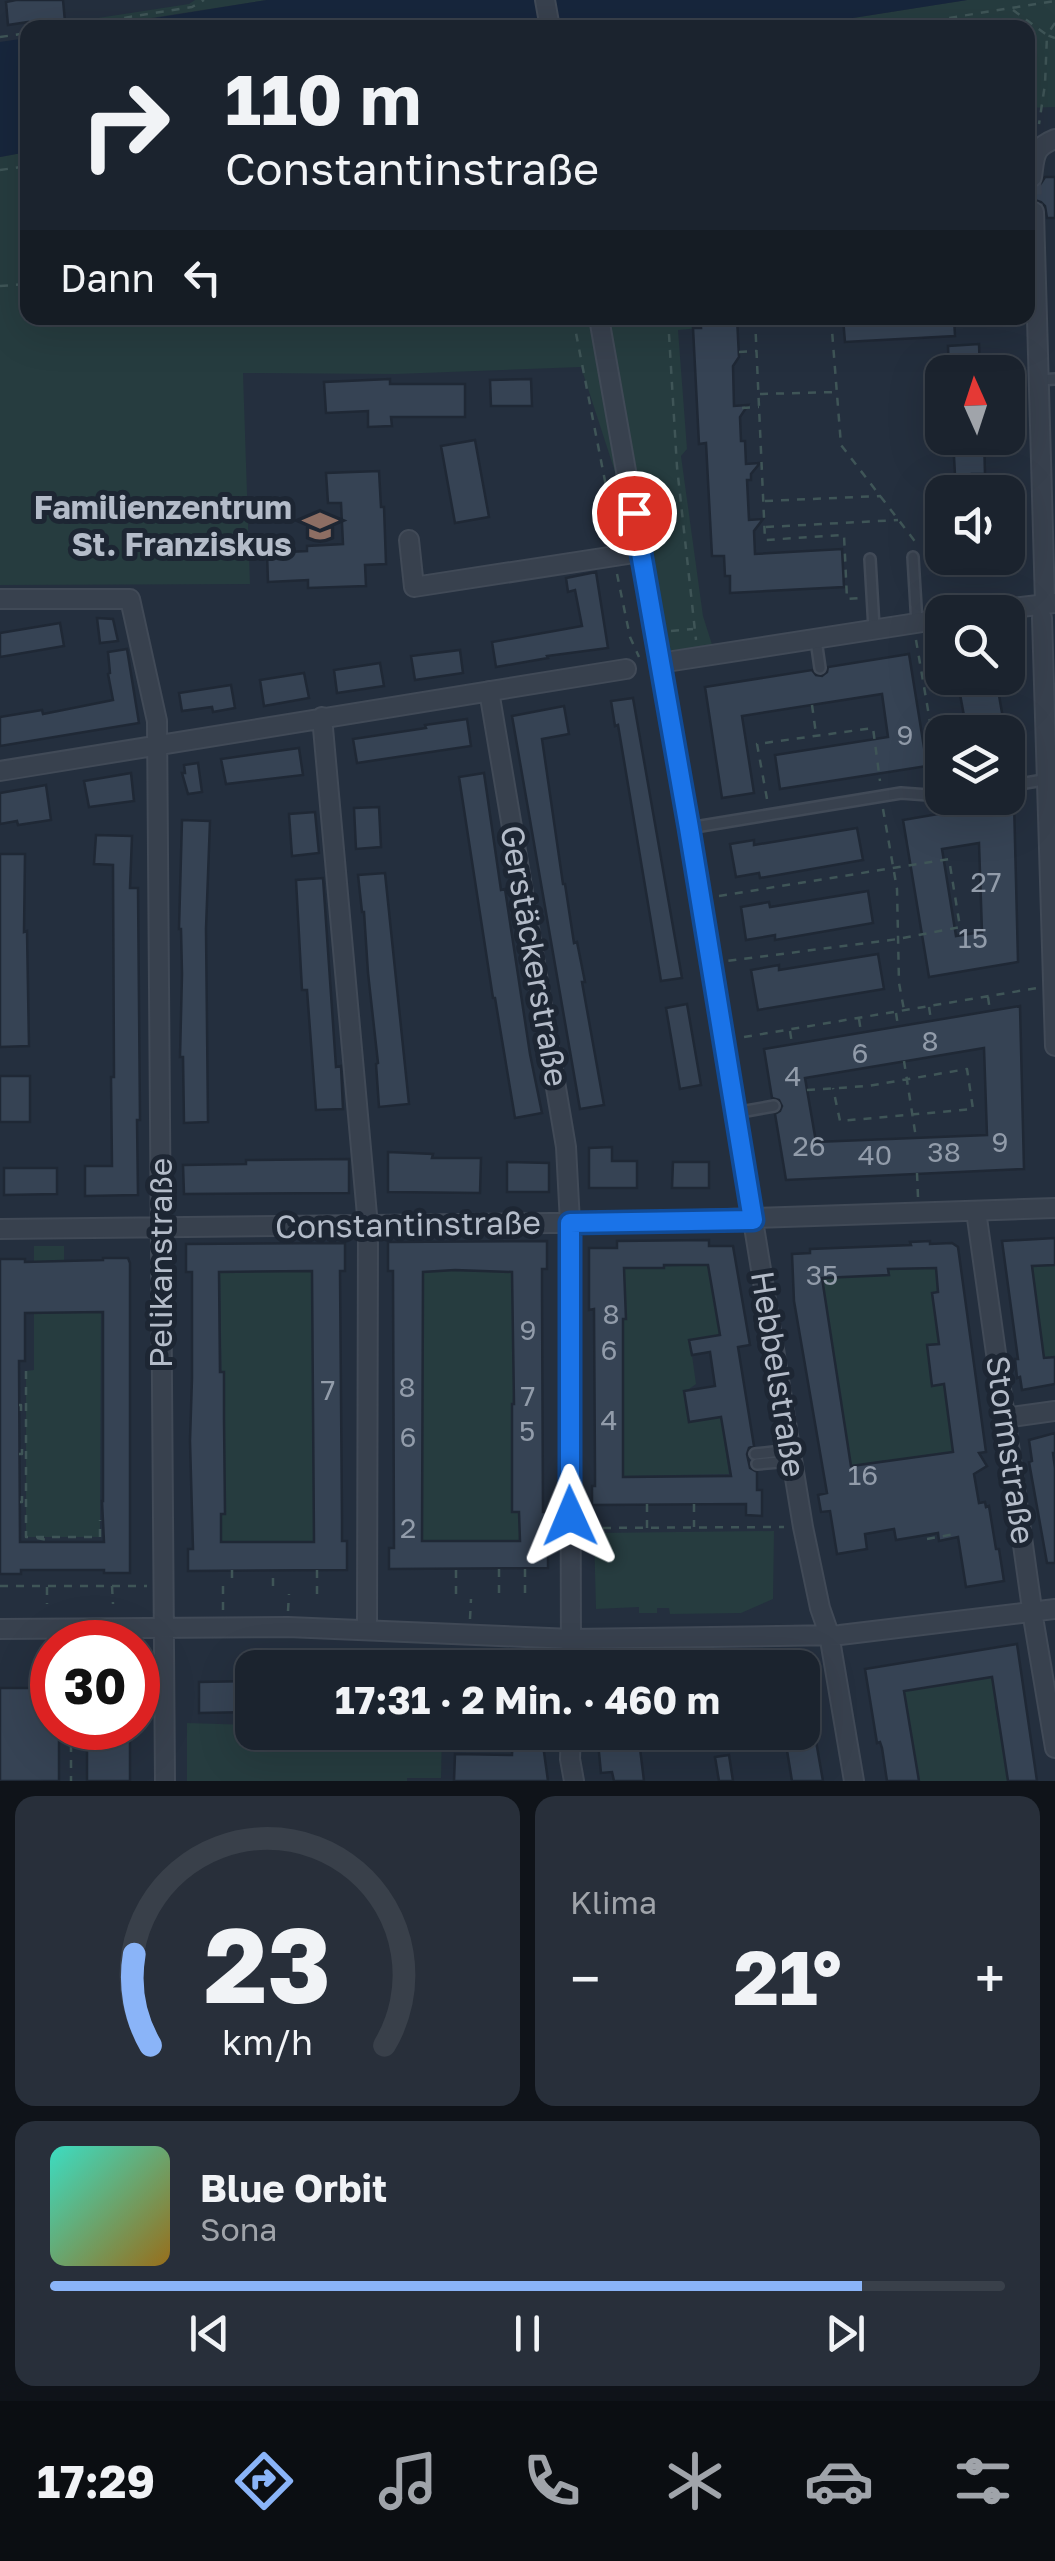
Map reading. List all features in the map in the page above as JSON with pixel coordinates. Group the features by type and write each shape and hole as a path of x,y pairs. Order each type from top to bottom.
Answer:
{"street":[{"path":"1035,254 1047,380 1048,779 1055,1046"},
{"name":"Hebbelstraße","path":"600,325 641,552 643,666 689,828 803,1527 829,1634 854,1781"},
{"path":"409,540 414,587 641,552"},
{"name":"Pelikanstraße","path":"0,599 130,599 157,720 165,1781"},
{"path":"0,771 925,622"},
{"name":"Gerstäckerstraße","path":"489,691 566,1148 570,1223 572,1650"},
{"path":"322,717 368,1226 367,1630"},
{"name":"Constantinstraße","path":"0,1229 753,1220 1055,1208"},
{"name":"Stormstraße","path":"976,1212 1055,1748"},
{"path":"1004,1418 1055,1411"},
{"path":"0,1630 288,1628 572,1638 840,1635 1055,1609"},
{"path":"570,1750 574,1781"}],"lane":[{"path":"913,557 915,624"},
{"path":"870,559 874,631"},
{"path":"816,640 820,668"},
{"path":"1025,783 1048,779"},
{"path":"689,828 901,794 925,795"},
{"path":"735,1113 774,1106"},
{"path":"756,1459 791,1456"}],"path":[{"path":"111,20 192,7 204,0"},
{"path":"936,20 1055,1"},
{"path":"1011,8 1027,20"},
{"path":"1047,135 1048,35 1055,23"},
{"path":"1035,26 1055,38"},
{"path":"574,325 620,555 616,568 630,637 643,666"},
{"path":"668,325 676,467 698,657"},
{"path":"755,325 765,540 844,535 847,599 872,598"},
{"path":"832,325 840,445 917,544"},
{"path":"739,352 756,350"},
{"path":"758,394 837,392"},
{"path":"742,408 759,408"},
{"path":"752,466 762,465"},
{"path":"763,501 881,496"},
{"path":"756,522 899,520"},
{"path":"915,624 930,715"},
{"path":"812,705 816,736"},
{"path":"770,815 757,744 874,728 884,824 898,889 899,982 904,1010"},
{"path":"700,899 949,859 960,927 711,964"},
{"path":"732,1039 1044,987"},
{"path":"988,996 990,1010"},
{"path":"929,1006 932,1020"},
{"path":"896,1012 898,1026"},
{"path":"859,1018 861,1032"},
{"path":"789,1029 792,1044"},
{"path":"904,1062 916,1138"},
{"path":"807,1090 833,1088 868,1086 967,1069 973,1109 840,1121 833,1088"},
{"path":"917,1174 918,1214"},
{"path":"26,1371 26,1537 102,1538 100,1520"},
{"path":"19,1405 26,1412"},
{"path":"20,1454 22,1447 26,1447"},
{"path":"20,1502 22,1494 26,1494"},
{"path":"647,1504 647,1528"},
{"path":"694,1504 694,1527"},
{"path":"570,1528 803,1527"},
{"path":"927,1538 954,1534"},
{"path":"37,1537 48,1542"},
{"path":"498,1569 499,1600"},
{"path":"525,1569 525,1602"},
{"path":"232,1570 232,1586"},
{"path":"272,1586 273,1570"},
{"path":"317,1570 317,1594"},
{"path":"456,1570 456,1598"},
{"path":"47,1585 47,1604"},
{"path":"112,1585 113,1604"},
{"path":"0,1586 148,1586"},
{"path":"222,1586 223,1620"},
{"path":"288,1594 288,1620"},
{"path":"470,1629 471,1599"},
{"path":"72,1750 72,1781"}],"green space":[{"path":"195,0 267,0 138,20 85,20"},
{"path":"967,0 1055,0 1055,107 1035,108 1035,20 840,20"},
{"path":"20,153 20,325 701,325 678,330 687,449 681,456 703,616 715,654 660,663 641,552 581,367 395,374 243,373 250,584 0,585 0,157"},
{"path":"34,1246 64,1246 64,1286 101,1310 100,1537 26,1537 26,1371 34,1370"},
{"path":"708,1265 720,1335 690,1341 696,1384 685,1392 689,1422 721,1417 729,1474 623,1476 624,1268"},
{"path":"1055,1265 1055,1357 1044,1360 1031,1266"},
{"path":"936,1268 939,1344 927,1346 932,1386 944,1384 955,1456 851,1466 826,1301 817,1278 888,1275 888,1269"},
{"path":"417,1270 518,1270 512,1512 519,1512 521,1541 422,1544 423,1405"},
{"path":"312,1271 314,1542 221,1542 224,1514 220,1272"},
{"path":"774,1531 773,1599 741,1613 670,1614 669,1608 657,1608 657,1613 639,1613 639,1607 596,1609 594,1533"},
{"path":"995,1676 995,1706 1008,1781 919,1781 907,1710 899,1692"},
{"path":"187,1723 235,1724 235,1750 442,1750 441,1778 187,1781"}],"water":[{"path":"267,0 967,0 840,20 143,20"},
{"path":"20,39 20,153 0,157 0,42"}],"building":[{"path":"63,0 65,20 20,20 8,25 6,2"},
{"path":"1045,177 1055,177 1055,218 1047,218 1045,206 1035,200"},
{"path":"701,325 737,325 734,406 748,405 740,417 746,464 760,463 751,480 747,480 749,520 763,519 754,531 755,554 842,549 844,587 730,593 724,556 712,556 706,443 699,444 693,328"},
{"path":"844,325 954,325 955,336 845,342"},
{"path":"979,344 979,355 948,355 948,346"},
{"path":"390,379 390,384 465,384 465,417 391,417 392,426 368,427 368,411 326,413 324,382"},
{"path":"531,379 532,406 491,406 490,380"},
{"path":"475,440 489,517 455,523 441,446"},
{"path":"954,455 984,455 985,474 955,475"},
{"path":"379,471 386,564 365,565 366,586 308,588 308,580 268,582 267,553 343,544 341,503 328,503 326,473"},
{"path":"596,572 608,648 496,667 492,642 582,626 575,590 568,592 566,578"},
{"path":"97,618 113,619 118,641 100,643"},
{"path":"60,623 64,646 0,657 0,633"},
{"path":"127,649 139,723 0,746 0,717 42,710 43,714 113,700 108,652"},
{"path":"460,650 463,673 415,680 411,656"},
{"path":"909,654 925,766 780,789 775,755 888,737 882,694 742,716 754,793 722,798 705,687 812,670 822,676 828,667"},
{"path":"380,663 384,686 337,693 334,670"},
{"path":"304,673 309,698 264,706 260,680"},
{"path":"231,685 235,708 182,711 179,693"},
{"path":"960,695 999,695 1002,715 964,715"},
{"path":"633,698 682,978 661,981 611,701"},
{"path":"564,706 569,734 542,739 563,884 585,982 604,1105 580,1109 512,716"},
{"path":"467,719 471,746 357,763 353,739"},
{"path":"299,748 303,775 226,784 221,759"},
{"path":"198,763 202,792 188,794 182,773 184,765"},
{"path":"131,773 134,801 89,807 84,781"},
{"path":"484,773 542,1113 515,1118 459,777"},
{"path":"46,785 51,820 0,824 0,793"},
{"path":"379,807 381,847 356,849 354,808"},
{"path":"315,812 319,853 292,856 289,814"},
{"path":"932,815 1014,815 1018,962 929,977 903,820","holes":["979,843 982,932 956,936 942,849"]},
{"path":"182,820 210,821 206,929 208,1122 184,1123 179,929"},
{"path":"857,828 863,860 760,878 759,873 736,877 730,844 754,840 754,845"},
{"path":"96,835 132,836 130,888 138,888 138,1195 85,1196 85,1166 112,1166 113,865 94,864"},
{"path":"0,854 25,854 29,1046 0,1047"},
{"path":"385,873 409,1104 379,1107 358,875"},
{"path":"323,878 336,1067 341,1066 343,1109 316,1110 307,990 302,990 296,880"},
{"path":"868,891 873,923 775,940 775,935 746,940 741,907 769,902 770,907"},
{"path":"878,954 884,989 758,1010 751,970 779,965 779,970"},
{"path":"687,1004 701,1085 680,1089 666,1008"},
{"path":"1020,1006 1024,1169 786,1180 775,1114 782,1106 772,1098 764,1049","holes":["984,1048 987,1135 816,1142 805,1078"]},
{"path":"0,1076 30,1076 30,1122 0,1122"},
{"path":"612,1147 612,1161 637,1161 637,1188 589,1188 589,1148"},
{"path":"388,1152 433,1154 432,1158 481,1158 480,1193 388,1192"},
{"path":"349,1159 349,1193 184,1194 183,1165"},
{"path":"507,1162 549,1163 549,1192 507,1192"},
{"path":"673,1162 709,1162 709,1188 672,1188"},
{"path":"4,1168 57,1168 57,1194 4,1195"},
{"path":"1055,1238 1055,1265 1032,1266 1044,1358 1055,1357 1055,1384 1022,1390 1020,1377 1017,1378 1018,1359 1002,1241"},
{"path":"709,1240 709,1246 733,1246 750,1345 738,1347 754,1446 747,1454 750,1468 757,1472 757,1490 762,1490 762,1516 746,1515 746,1504 592,1505 594,1309 589,1310 589,1248 617,1248 617,1241","holes":["708,1265 720,1335 689,1340 692,1355 710,1352 715,1386 684,1391 689,1422 721,1417 731,1476 623,1477 624,1268"]},
{"path":"547,1241 542,1293 543,1512 548,1512 548,1568 389,1569 389,1548 394,1548 393,1271 388,1271 388,1242","holes":["423,1272 512,1272 512,1512 519,1512 520,1541 422,1541"]},
{"path":"910,1242 952,1243 958,1247 986,1452 979,1453 987,1466 974,1474 979,1503 989,1506 1004,1581 966,1587 958,1537 939,1541 938,1533 896,1540 894,1529 865,1534 867,1549 837,1554 830,1511 821,1512 818,1495 827,1493 794,1301 792,1254 810,1253 810,1249 911,1245","holes":["936,1268 938,1292 932,1293 939,1344 927,1345 932,1386 944,1384 953,1452 851,1466 822,1278 889,1275 888,1269"]},
{"path":"345,1243 345,1271 340,1271 342,1541 347,1541 347,1570 188,1571 188,1549 193,1549 192,1272 186,1272 186,1244","holes":["312,1271 314,1542 221,1542 221,1514 225,1514 224,1372 220,1372 219,1272"]},
{"path":"128,1258 130,1263 130,1573 21,1570 21,1574 0,1574 0,1259","holes":["103,1312 104,1542 20,1542 19,1361 25,1361 25,1313"]},
{"path":"1055,1433 1055,1563 1047,1563 1029,1462 1029,1440"},
{"path":"1017,1644 1037,1781 1008,1781 992,1677 904,1691 919,1781 887,1781 865,1669"},
{"path":"235,1681 235,1712 199,1713 199,1682"},
{"path":"0,1688 30,1688 30,1750 59,1750 59,1781 0,1781"},
{"path":"87,1750 130,1750 130,1781 87,1781"},
{"path":"512,1750 544,1750 548,1781 454,1781 455,1754 512,1755"},
{"path":"599,1750 640,1750 644,1781 614,1781 612,1772 601,1773"},
{"path":"787,1750 818,1750 823,1781 792,1781"},
{"path":"729,1755 733,1781 719,1781 715,1757"}],"place":[{"name":"Familienzentrum St. Franziskus","path":"320,526"}],"route":[{"path":"570,1516 570,1223 753,1220 634,513"}]}
